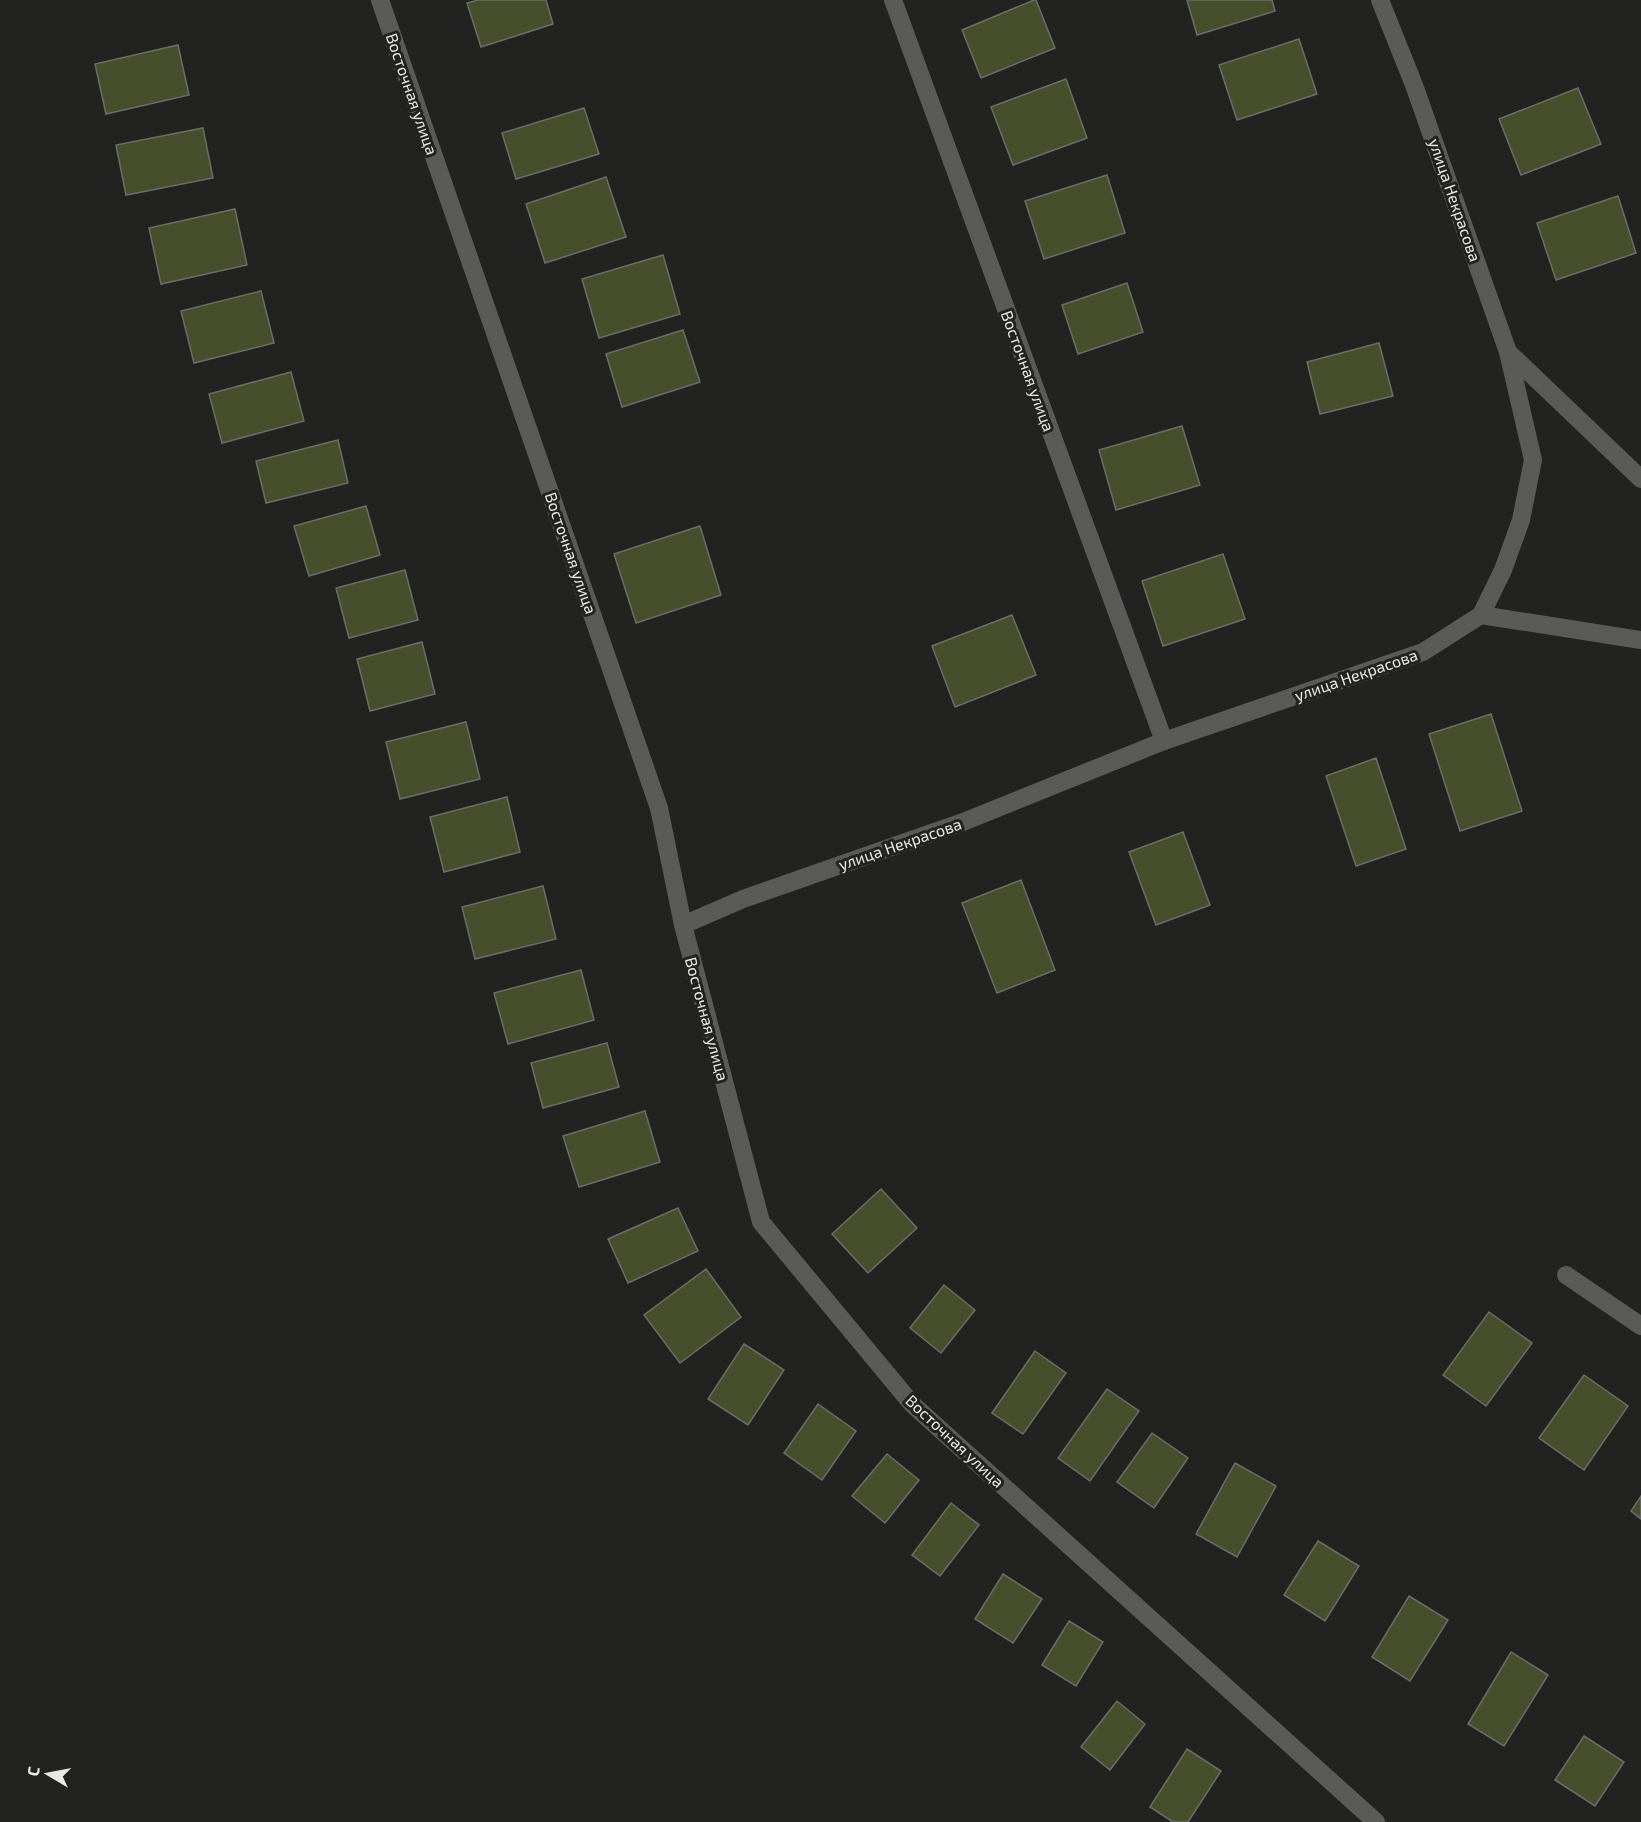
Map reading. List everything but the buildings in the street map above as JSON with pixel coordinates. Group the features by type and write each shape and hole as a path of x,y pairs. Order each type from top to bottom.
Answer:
{"street":[{"name":"Восточная улица","path":"380,0 659,808 683,925 761,1222 912,1404 1376,1822"},
{"name":"Восточная улица","path":"892,0 1164,741"},
{"name":"улица Некрасова","path":"683,925 743,899 963,822 1164,741 1423,652 1481,615 1503,570 1521,520 1533,460 1509,352 1414,85 1380,0"},
{"path":"1509,352 1641,479"},
{"path":"1481,615 1641,640"},
{"path":"1566,1275 1641,1326"}]}
